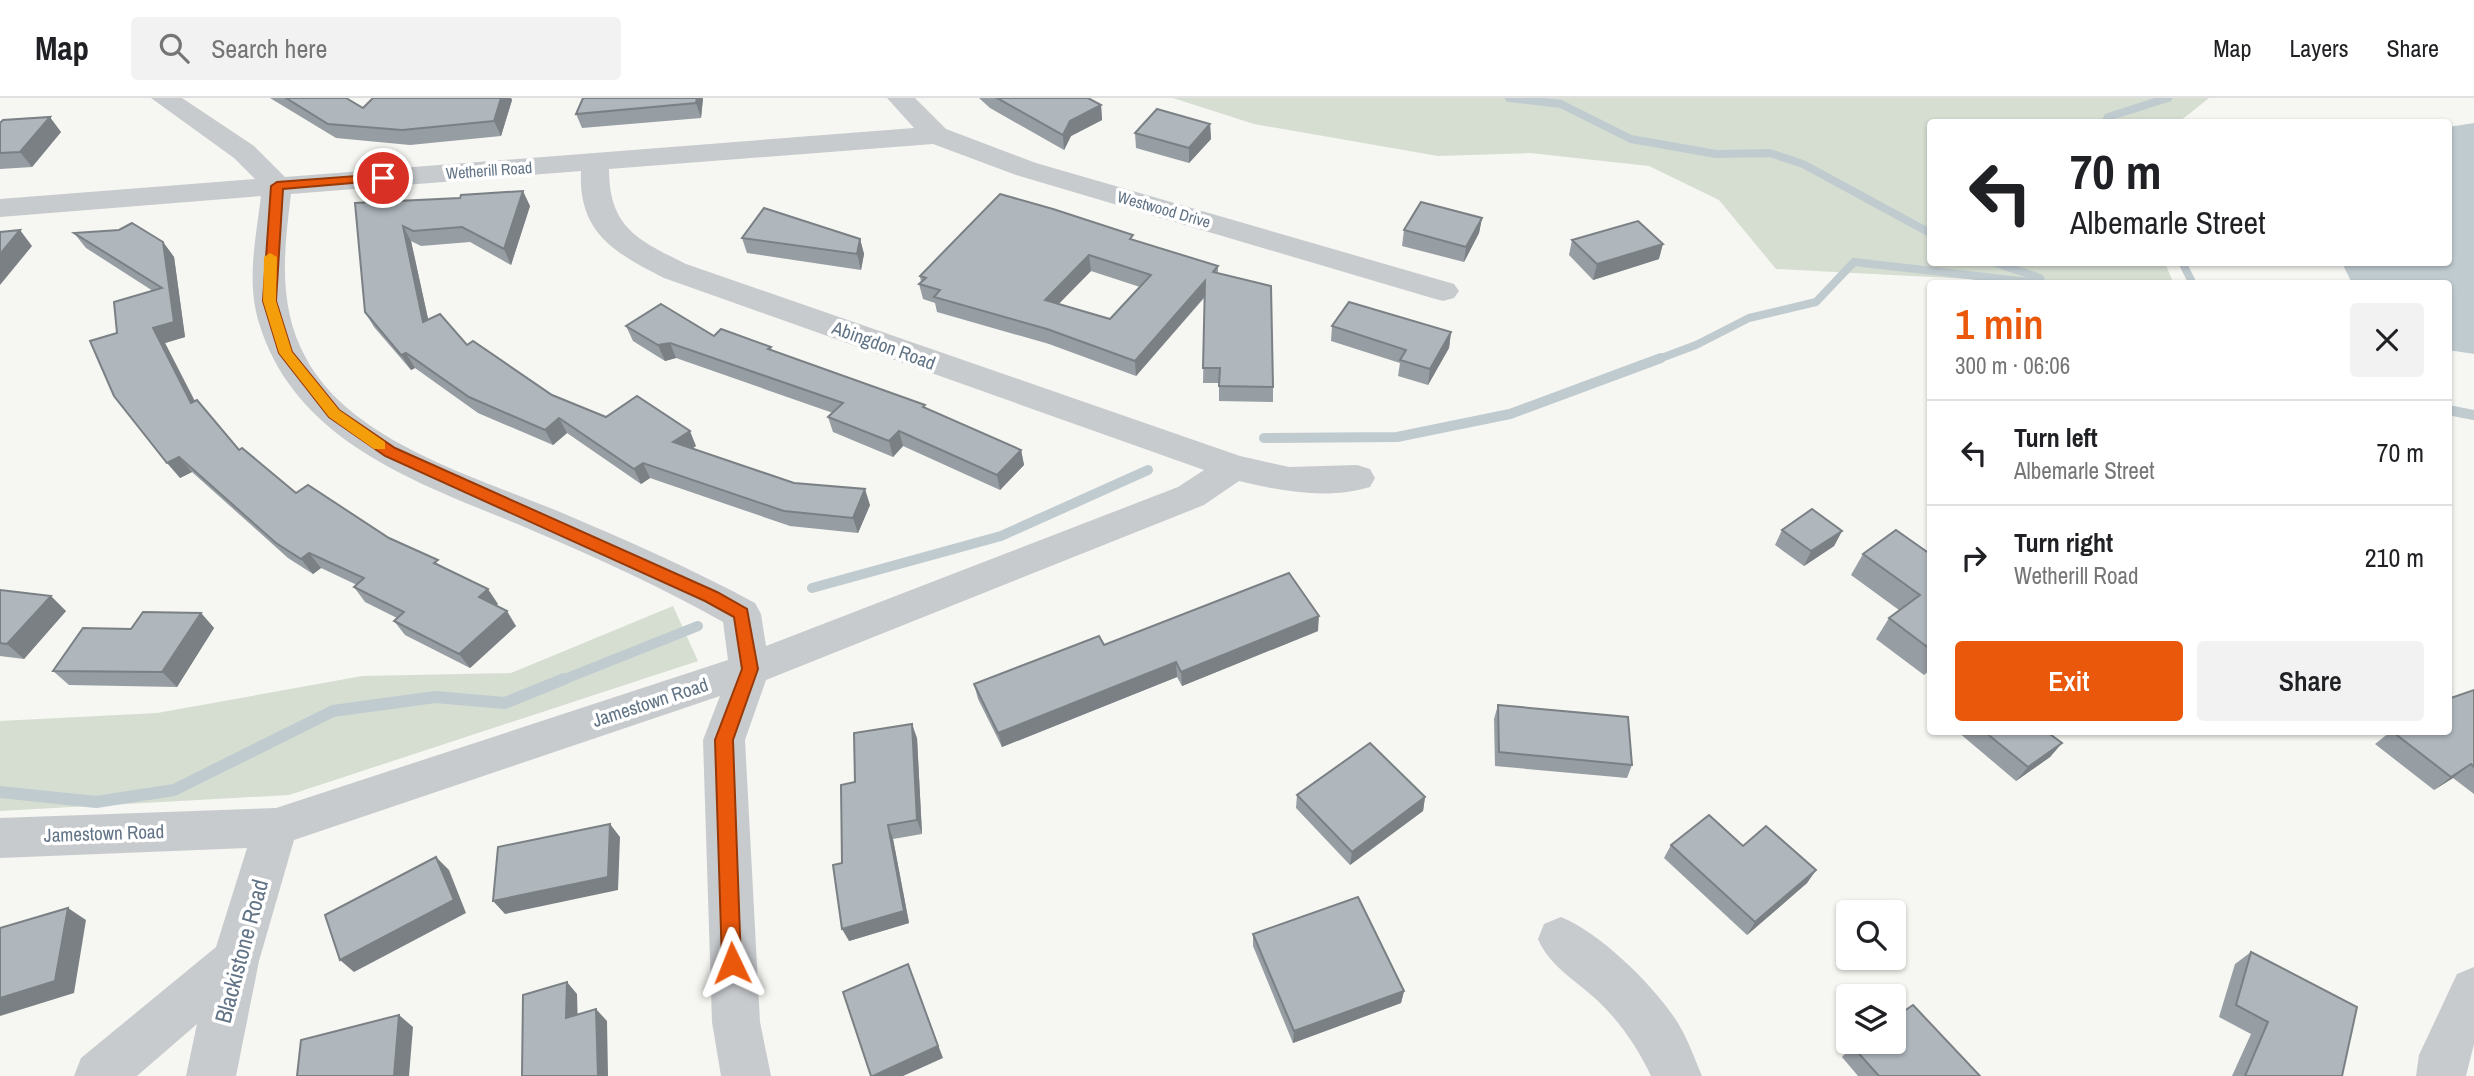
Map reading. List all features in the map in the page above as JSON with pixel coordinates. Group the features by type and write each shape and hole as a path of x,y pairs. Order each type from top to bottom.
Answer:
{"street":[{"path":"164,98 244,152 277,186 269,275 269,301 275,326 286,353 334,414 359,434 432,473 711,596 741,614 750,669 724,740 736,1022 746,1076"},
{"name":"Westwood Drive","path":"900,98 936,135 1026,169 1444,291"},
{"name":"Wetherill Road","path":"0,208 936,135"},
{"name":"Abingdon Road","path":"595,163 593,191 604,223 636,251 675,271 1234,467"},
{"path":"1234,467 1289,480 1357,478"},
{"name":"Jamestown Road","path":"0,838 276,827 750,669 1191,496 1234,467"},
{"name":"Blackistone Road","path":"211,1076 235,961 276,827"},
{"path":"1562,939 1616,986 1657,1034 1677,1076"},
{"path":"99,1076 235,961"},
{"path":"2441,1076 2444,1055 2474,990"}],"shaded area":[{"path":"1173,98 2209,98 2183,119 1927,119 1927,266 2166,266 2172,280 1988,280 1776,269 1719,200 1649,166 1530,153 1438,156 1254,124"},
{"path":"2474,123 2474,354 2452,351 2452,280 2350,280 2344,266 2452,266 2452,126"},
{"path":"673,606 698,661 289,795 0,811 0,721 157,713 362,676 511,673"}],"building":[{"path":"286,98 346,98 363,108 373,98 501,98 494,121 402,130 328,124"},
{"path":"583,98 697,98 696,103 576,114"},
{"path":"997,98 1088,98 1101,105 1070,121 1063,135"},
{"path":"1157,109 1210,124 1189,148 1135,133"},
{"path":"50,117 20,152 0,153 0,123 3,120"},
{"path":"523,191 504,249 462,227 413,231 403,226 423,322 440,314 467,345 473,341 552,395 606,417 637,396 690,431 673,442 794,483 865,489 853,518 784,511 643,463 634,469 559,418 545,430 469,397 406,353 401,355 365,312 355,203 460,198 461,195"},
{"path":"1000,194 1053,209 1133,235 1130,239 1218,266 1213,272 1271,286 1273,387 1219,386 1220,368 1203,368 1205,281 1135,361 1047,329 934,297 940,290 919,284 926,278 920,276","holes":["1089,255 1151,275 1110,319 1045,300"]},
{"path":"1421,202 1482,218 1466,247 1404,230"},
{"path":"764,208 860,239 857,254 742,238"},
{"path":"1638,221 1663,244 1597,264 1572,240"},
{"path":"132,223 163,242 174,322 153,328 191,403 197,400 239,450 242,448 296,493 308,485 389,538 438,560 434,563 488,589 479,597 507,611 459,654 394,621 404,612 354,587 364,578 309,553 301,559 276,543 179,457 167,463 114,396 90,341 117,333 114,302 162,288 74,233 119,230"},
{"path":"20,230 0,254 0,232"},
{"path":"1349,302 1451,332 1430,369 1400,360 1406,350 1332,326"},
{"path":"661,304 714,336 721,329 771,347 768,349 925,405 923,407 1021,450 997,475 899,431 889,441 828,417 843,403 670,343 658,345 626,326"},
{"path":"1812,509 1842,531 1811,551 1782,530"},
{"path":"1896,530 1927,552 1927,647 1889,618 1920,595 1863,554"},
{"path":"1289,573 1319,616 1181,672 1176,662 998,733 974,684 1099,636 1104,645"},
{"path":"0,590 51,596 7,644 0,643"},
{"path":"143,612 201,613 162,672 53,671 83,628 131,629"},
{"path":"2474,690 2474,767 2471,764 2451,777 2397,735 2452,735 2452,698"},
{"path":"1498,705 1628,717 1632,765 1499,752"},
{"path":"912,724 917,820 888,825 904,911 842,929 833,865 842,863 841,785 855,782 854,733"},
{"path":"1989,735 2051,735 2062,743 2028,767"},
{"path":"1370,743 1425,797 1352,852 1297,795"},
{"path":"1709,815 1743,846 1766,826 1816,870 1755,922 1671,845"},
{"path":"610,824 608,877 493,901 498,847"},
{"path":"436,857 454,900 340,960 325,915"},
{"path":"1358,897 1404,991 1294,1031 1253,934"},
{"path":"68,908 55,981 0,998 0,928"},
{"path":"2251,952 2357,1007 2342,1076 2245,1076 2268,1022 2236,1005"},
{"path":"908,964 938,1046 871,1076 843,992"},
{"path":"567,982 566,1018 596,1009 598,1076 522,1076 523,995"},
{"path":"1913,1005 1980,1076 1879,1076 1859,1054 1906,1054 1906,1010"},
{"path":"399,1015 394,1076 297,1076 301,1040"}],"waterway":[{"path":"1509,98 1561,104 1631,139 1716,154 1770,153 1803,164 1927,231"},
{"path":"2107,119 2168,98"},
{"path":"1656,360 1696,345 1749,318 1816,302 1854,262 2012,280"},
{"path":"2005,266 2040,278"},
{"path":"2184,266 2191,280"},
{"path":"1264,438 1397,437 1510,414 1661,358"},
{"path":"2452,411 2474,415"},
{"path":"812,588 1001,536 1148,470"},
{"path":"560,681 698,626"},
{"path":"0,792 96,802 174,790 333,711 435,697 505,703 564,679"}],"slow traffic":[{"path":"270,257 269,301 286,353 334,414 359,434 380,446"}],"route":[{"path":"383,178 277,186 269,301 286,353 334,414 359,434 390,452 711,596 741,614 750,669 724,740 732,963"}]}
